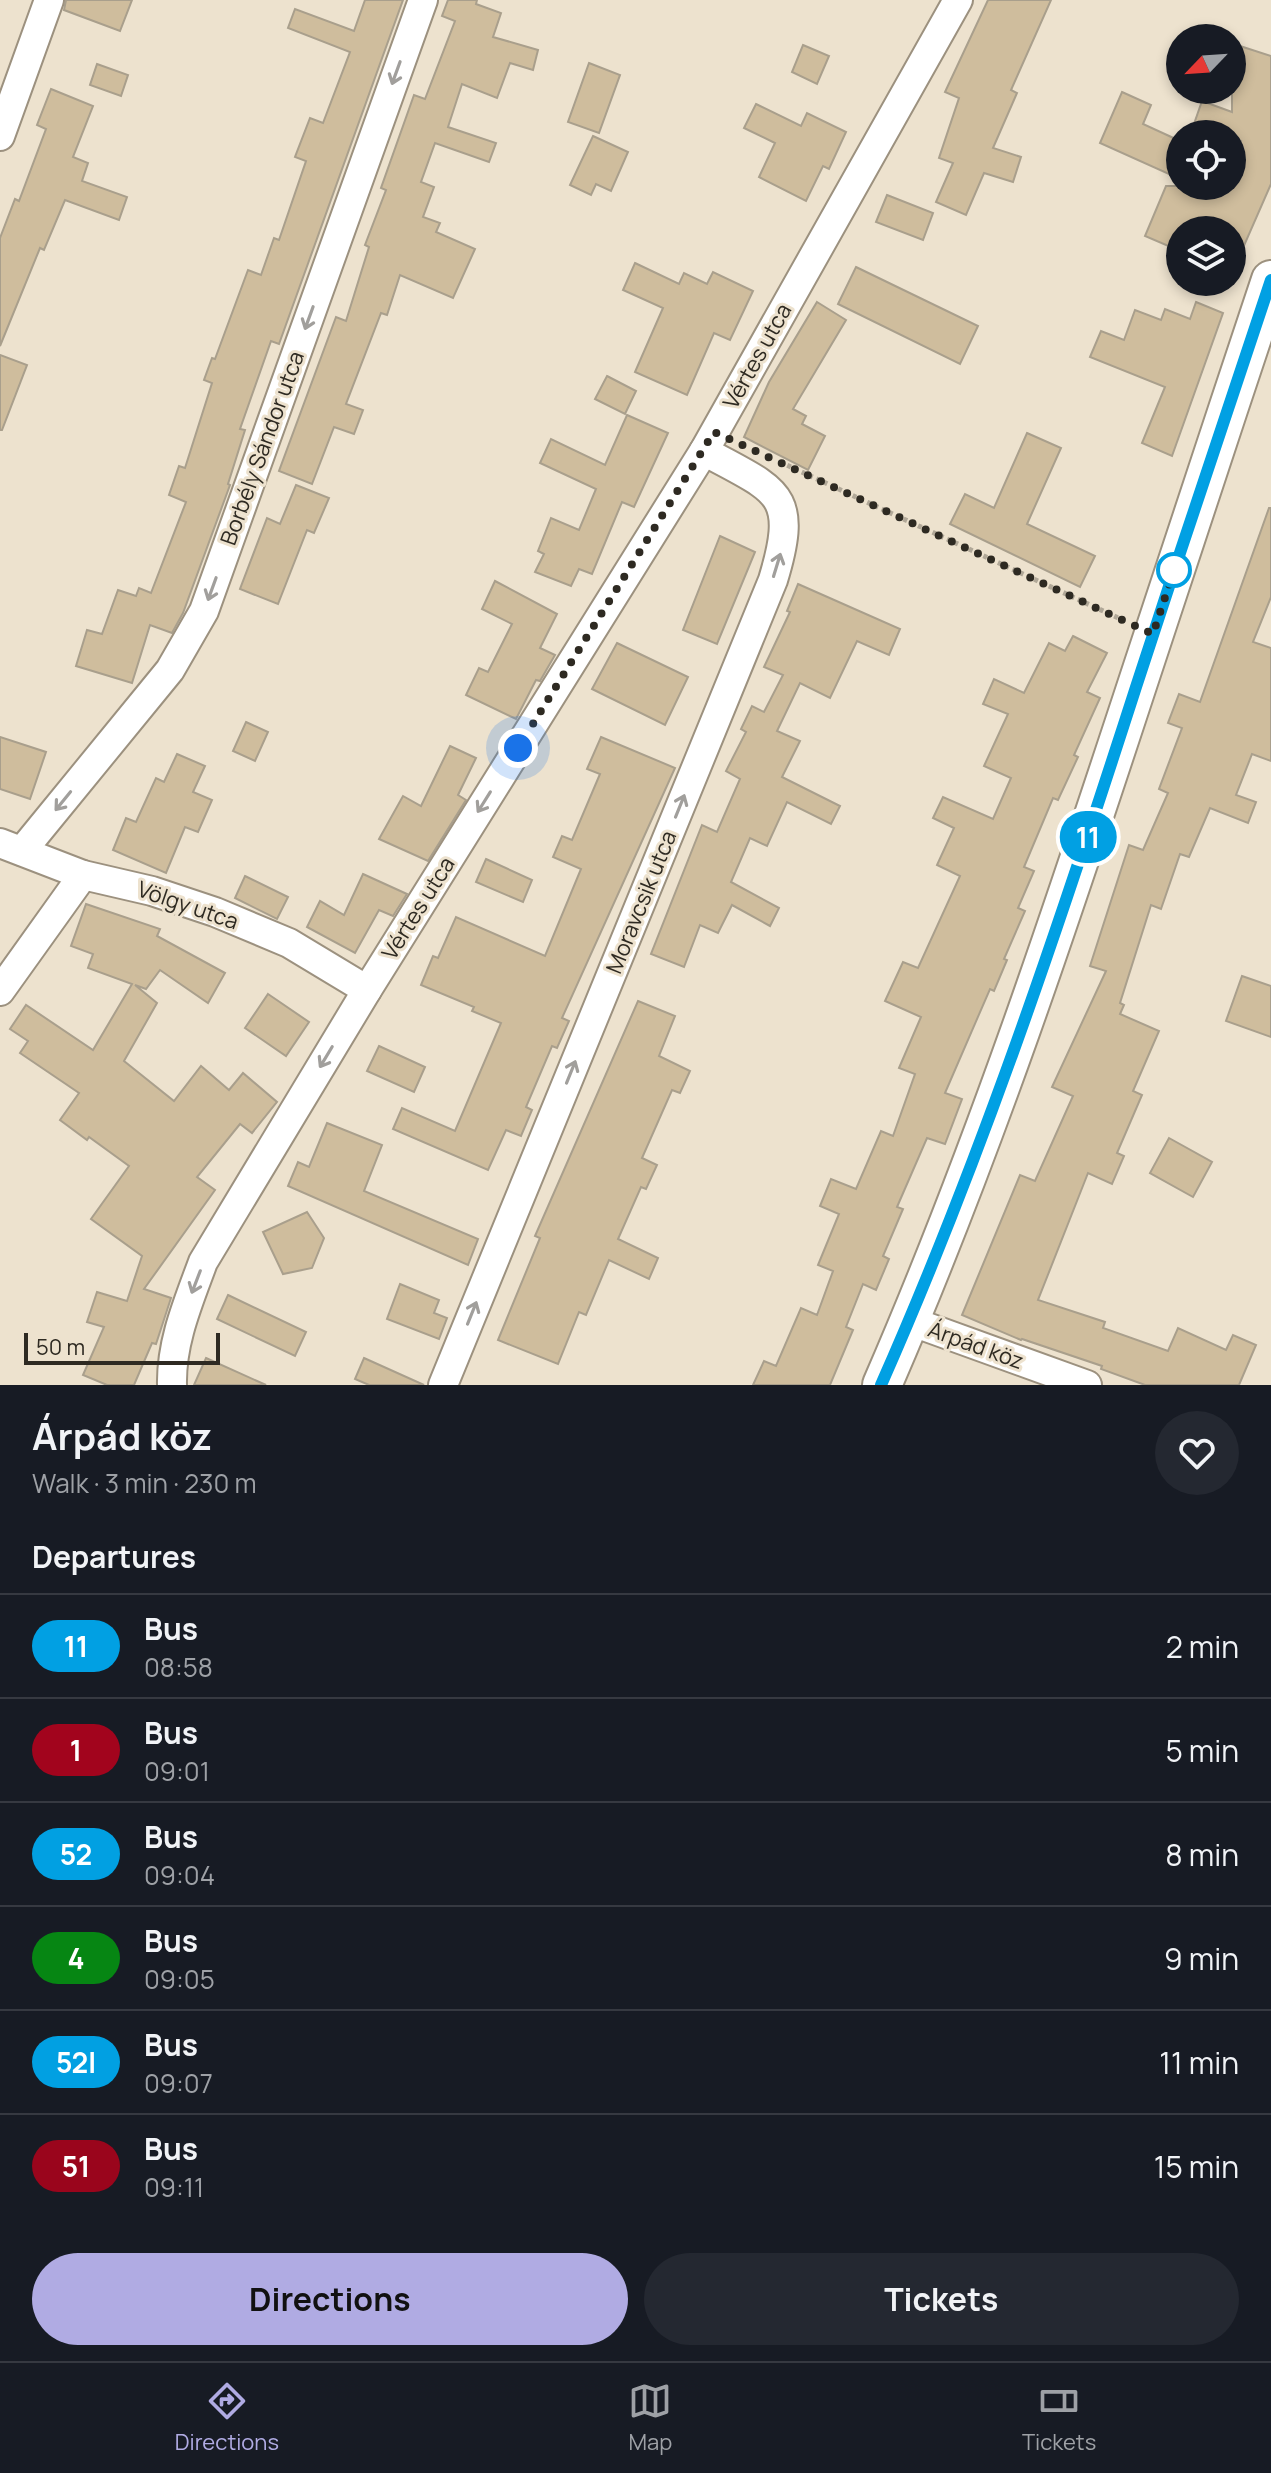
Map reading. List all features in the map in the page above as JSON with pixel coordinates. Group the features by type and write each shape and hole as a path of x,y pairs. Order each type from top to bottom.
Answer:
{"street":[{"path":"0,136 49,0"},
{"name":"Borbély Sándor utca","path":"11,847 170,670 204,611 423,0"},
{"name":"Vértes utca","path":"172,1385 171,1359 203,1262 367,990 704,451 958,0"},
{"path":"882,1385 986,1124 1079,866 1271,280"},
{"name":"Moravcsik utca","path":"443,1385 773,580 783,545 785,520 779,499 762,483 704,451"},
{"name":"Völgy utca","path":"11,847 83,875 152,891 215,912 289,943 367,990"},
{"path":"0,991 83,875"},
{"name":"Árpád köz","path":"910,1321 1087,1385"}],"path":[{"path":"771,458 1153,634"}],"building":[{"path":"66,0 132,0 120,31 64,10"},
{"path":"365,0 403,0 279,344 271,341 240,429 245,430 230,485 183,613 172,633 150,625 132,683 76,666 87,630 102,634 118,590 136,596 139,588 151,593 186,502 169,495 179,466 185,468 212,383 204,380 212,358 215,359 248,270 261,275 274,238 279,240 306,161 295,157 310,118 323,123 350,52 288,28 295,9 354,31"},
{"path":"448,0 477,0 476,4 501,13 493,37 538,50 533,70 510,63 497,98 462,84 448,127 496,143 489,162 435,143 421,182 434,187 423,217 440,223 436,232 475,249 453,298 400,275 387,315 381,313 346,404 363,410 354,434 334,427 312,484 279,471 336,317 346,321 369,247 365,245 386,190 381,188 414,95 425,99 455,21 442,16"},
{"path":"988,0 1051,0 1011,90 1017,93 993,148 1021,157 1013,182 984,173 966,215 936,202 953,163 939,158 959,98 945,92"},
{"path":"803,45 829,56 817,84 792,72"},
{"path":"1246,48 1271,56 1271,184 1246,241 1246,216 1166,216 1166,245 1145,236 1166,186 1166,200 1246,200 1246,120 1195,120 1201,104 1232,112 1232,104 1246,104"},
{"path":"589,63 620,75 599,133 568,122"},
{"path":"97,64 128,75 121,96 90,85"},
{"path":"51,89 93,106 73,157 88,163 82,181 127,197 119,220 65,200 44,250 40,248 0,346 0,238 15,199 19,201 46,129 37,125"},
{"path":"1122,92 1151,105 1143,124 1166,135 1166,173 1100,143"},
{"path":"756,104 801,126 807,113 846,132 829,169 823,166 806,201 759,177 775,143 744,128"},
{"path":"593,136 628,152 611,191 596,184 591,195 570,185"},
{"path":"887,195 933,213 923,240 876,222"},
{"path":"635,263 679,284 684,273 707,284 713,272 753,291 730,340 714,333 687,395 635,372 663,308 623,290"},
{"path":"856,267 978,326 960,364 838,304"},
{"path":"817,302 846,320 793,409 806,416 802,424 825,436 808,470 744,437 769,382"},
{"path":"1196,302 1223,313 1172,456 1142,443 1165,387 1090,357 1101,331 1124,340 1135,310 1161,320 1165,309 1190,319"},
{"path":"0,355 27,365 2,430 0,430"},
{"path":"607,376 636,391 625,414 595,399"},
{"path":"627,415 668,433 634,507 622,502 592,574 579,569 571,586 535,572 544,554 538,551 551,518 579,530 596,489 540,463 551,439 605,465"},
{"path":"1027,433 1061,448 1027,524 1095,556 1080,587 950,524 965,494 994,508"},
{"path":"296,485 329,498 314,533 307,530 278,604 240,589 267,518 280,524"},
{"path":"1269,508 1271,597 1253,642 1271,648 1271,761 1252,754 1236,795 1256,802 1248,823 1210,808 1189,857 1180,854 1161,909 1151,905 1120,1003 1124,1005 1120,1014 1159,1031 1133,1091 1142,1095 1117,1153 1124,1156 1112,1184 1088,1173 1038,1300 1105,1322 1103,1328 1168,1351 1178,1328 1226,1350 1233,1335 1256,1345 1239,1385 1145,1385 962,1315 1020,1175 1035,1181 1073,1096 1052,1087 1106,971 1090,966 1129,845 1143,850 1168,793 1159,789 1182,728 1168,723 1179,694 1200,702"},
{"path":"720,536 755,552 717,644 683,630"},
{"path":"495,581 557,614 540,648 555,655 540,681 536,680 516,719 466,695 479,668 488,672 512,624 482,609"},
{"path":"798,584 900,629 889,655 857,641 830,698 800,683 777,731 800,741 782,777 840,806 831,824 787,802 767,846 750,838 731,882 779,908 770,926 732,905 718,933 700,925 684,967 651,954 702,825 717,832 740,779 726,771 746,732 741,729 752,706 764,712 783,675 764,667 790,612 787,611"},
{"path":"1073,636 1107,653 1087,692 1100,698 1074,755 1078,757 1058,800 1053,798 1024,867 1034,871 1018,908 1025,911 1004,959 1007,960 994,991 990,989 945,1093 962,1099 945,1144 927,1138 897,1207 903,1209 883,1256 889,1259 876,1290 863,1284 846,1327 853,1330 830,1385 753,1385 764,1361 776,1366 801,1308 817,1315 833,1271 818,1265 839,1214 820,1206 831,1179 856,1189 881,1131 893,1136 915,1074 899,1068 921,1017 885,1001 903,962 918,968 960,876 937,865 954,828 933,818 943,797 993,819 1011,778 984,766 1008,714 983,704 994,679 1024,693 1049,643 1065,651"},
{"path":"617,643 688,677 665,725 592,689"},
{"path":"246,722 268,732 255,761 233,751"},
{"path":"0,737 46,752 30,799 0,789"},
{"path":"601,737 675,768 562,1018 569,1021 557,1048 552,1046 526,1107 532,1110 521,1136 506,1130 488,1170 393,1129 402,1108 455,1131 501,1023 472,1011 474,1007 421,985 433,956 438,958 456,917 545,956 581,869 553,857 562,836 572,840 600,774 587,769"},
{"path":"450,746 476,758 458,795 466,800 428,861 379,839 403,796 421,806"},
{"path":"177,754 205,766 193,792 212,800 198,832 185,827 166,873 113,850 126,818 136,822 156,778 164,782"},
{"path":"486,859 532,880 523,902 476,882"},
{"path":"363,874 407,894 393,916 379,910 355,953 307,927 320,901 344,915"},
{"path":"245,876 288,897 277,919 235,898"},
{"path":"86,904 160,929 157,936 225,973 208,1003 160,970 146,989 135,985 157,1003 124,1061 174,1101 201,1066 229,1090 243,1073 277,1102 252,1133 240,1124 197,1177 215,1190 144,1289 171,1298 156,1344 152,1343 134,1385 107,1385 83,1375 104,1327 87,1322 97,1292 127,1301 142,1256 91,1219 129,1166 60,1120 79,1093 20,1053 28,1041 10,1029 26,1005 93,1050 132,984 88,968 93,954 71,946"},
{"path":"1242,976 1271,986 1271,1037 1226,1021"},
{"path":"268,994 309,1022 286,1056 245,1028"},
{"path":"638,1001 675,1016 659,1056 690,1071 680,1093 672,1090 642,1158 657,1165 646,1189 641,1187 618,1239 658,1258 649,1279 609,1260 586,1315 579,1312 558,1364 498,1340 540,1238 535,1236"},
{"path":"379,1046 425,1067 414,1092 367,1071"},
{"path":"327,1123 382,1145 364,1191 478,1239 468,1265 288,1186 298,1162 309,1167"},
{"path":"1169,1138 1212,1162 1193,1197 1150,1173"},
{"path":"307,1212 324,1238 312,1268 283,1274 263,1232"},
{"path":"400,1284 439,1300 434,1313 447,1318 439,1339 387,1319"},
{"path":"228,1295 306,1332 295,1356 217,1319"},
{"path":"206,1358 266,1385 194,1385"},
{"path":"364,1358 424,1385 369,1385 355,1379"}],"bus line":[{"name":"11","path":"881,1385 910,1321 986,1124 1079,866 1271,280"}],"route":[{"path":"518,748 714,432 1153,634 1174,570"}]}
